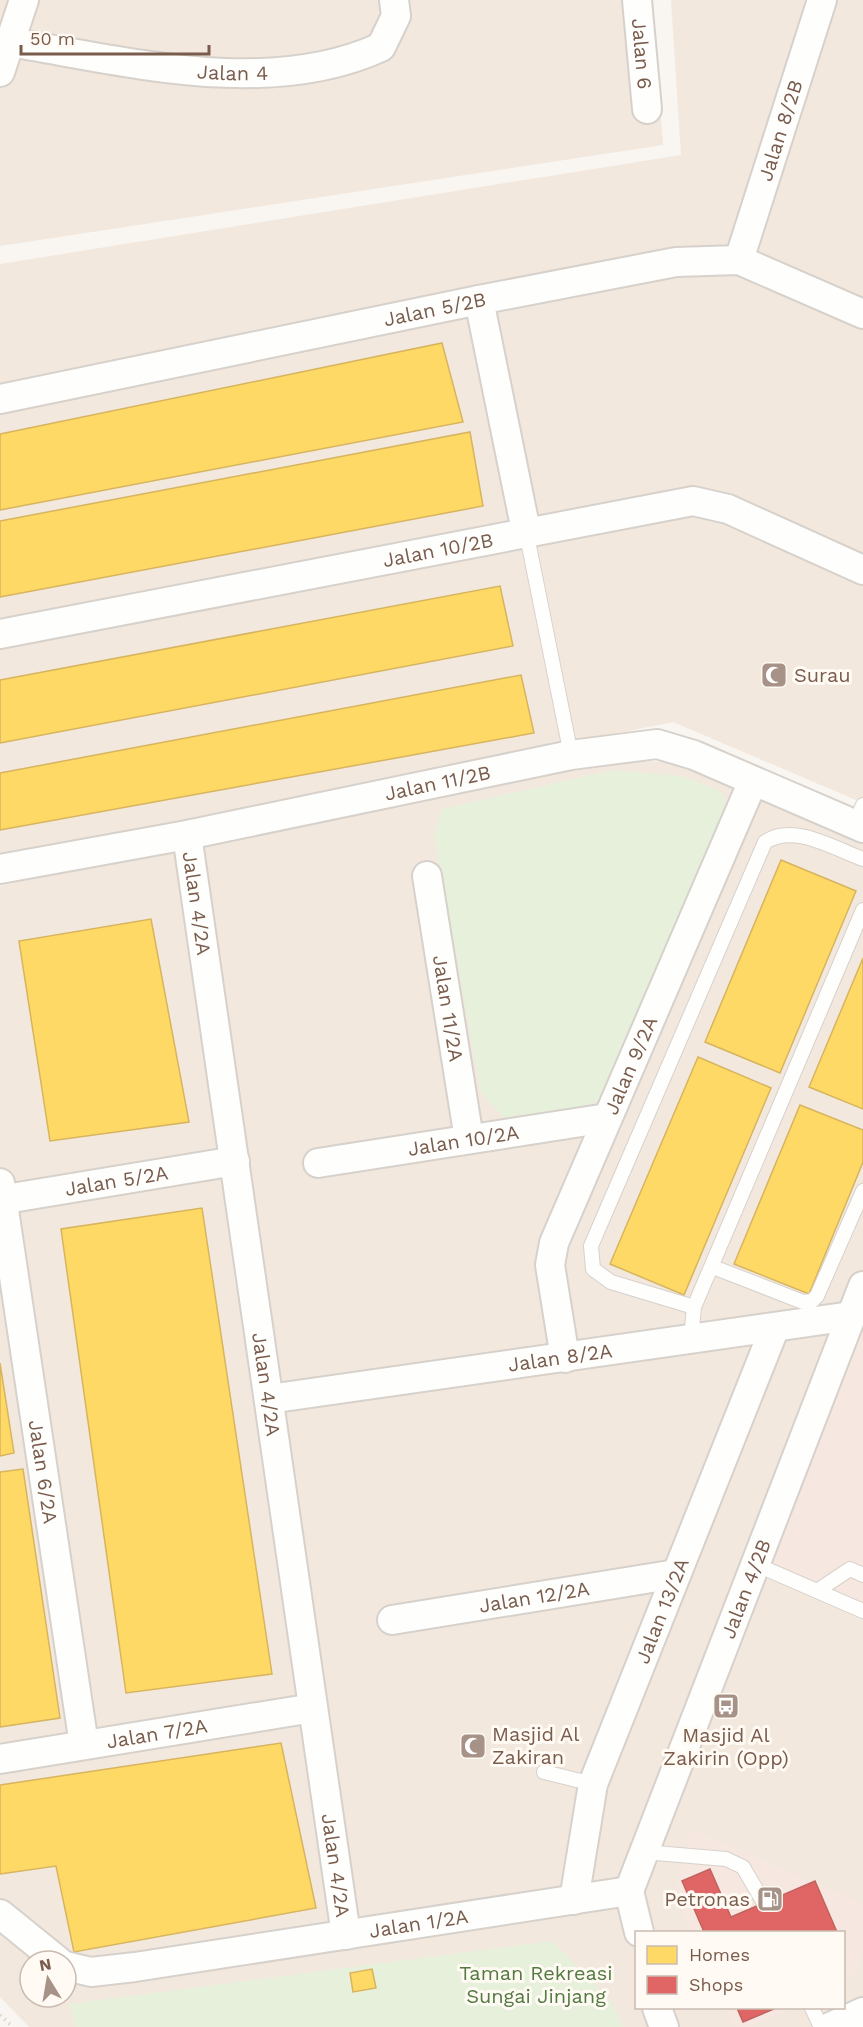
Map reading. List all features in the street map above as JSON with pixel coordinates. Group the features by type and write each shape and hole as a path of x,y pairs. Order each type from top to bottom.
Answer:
{"street":[{"path":"0,72 24,0"},
{"name":"Jalan 4","path":"9,42 200,73 284,71 350,61 381,47 396,16 394,0"},
{"name":"Jalan 6","path":"637,0 646,109"},
{"name":"Jalan 8/2B","path":"739,260 822,0"},
{"name":"Jalan 5/2B","path":"0,399 479,300 676,262 739,260 863,314"},
{"path":"479,300 526,531"},
{"name":"Jalan 10/2B","path":"0,634 526,531 693,501 728,509 863,570"},
{"name":"Jalan 11/2B","path":"0,869 187,835 572,755 657,744 694,755 753,781 860,819"},
{"name":"Jalan 9/2A","path":"565,1358 550,1265 554,1243 753,781"},
{"name":"Jalan 4/2A","path":"187,835 346,1935"},
{"name":"Jalan 11/2A","path":"427,876 469,1139"},
{"name":"Jalan 10/2A","path":"318,1163 607,1118"},
{"name":"Jalan 5/2A","path":"1,1194 235,1161"},
{"name":"Jalan 6/2A","path":"1,1194 84,1745"},
{"name":"Jalan 8/2A","path":"269,1399 776,1327 859,1296"},
{"name":"Jalan 4/2B","path":"629,1891 859,1296"},
{"name":"Jalan 13/2A","path":"574,1900 592,1784 776,1327"},
{"name":"Jalan 12/2A","path":"392,1620 676,1574"},
{"name":"Jalan 7/2A","path":"0,1759 313,1708"},
{"path":"629,1891 639,1931"},
{"name":"Jalan 1/2A","path":"78,1969 91,1972 629,1891"},
{"path":"0,1914 43,1949"},
{"path":"658,2009 664,2027"},
{"path":"830,2027 863,2013"}],"lane":[{"path":"526,531 572,755"},
{"path":"694,1307 612,1282 593,1269 591,1246 765,842 777,834 792,833 863,859"},
{"path":"691,1339 694,1307 713,1268 863,910"},
{"path":"713,1268 803,1302 812,1301 817,1296 863,1191"},
{"path":"755,1564 863,1611"},
{"path":"817,1591 850,1569 863,1575"},
{"path":"544,1772 592,1784"},
{"path":"644,1852 726,1859 743,1867 764,1903"},
{"path":"813,2009 821,2027"}],"path":[{"path":"0,2015 13,2027"}],"shaded area":[{"path":"0,0 652,0 663,145 0,246"},
{"path":"671,0 863,0 863,803 673,722 0,857 0,264 681,155"},
{"path":"613,757 688,765 863,834 863,2027 29,2027 0,1997 0,886"},
{"path":"863,1309 863,1603 767,1562"},
{"path":"691,1829 863,1904 863,1951 854,1977 845,1982 845,1931 692,1931 675,1895"},
{"path":"726,2009 788,2009 750,2027 735,2027"}],"green space":[{"path":"613,770 682,776 722,792 728,807 598,1101 579,1109 505,1118 481,1093 434,835 442,809"},
{"name":"Taman Rekreasi Sungai Jinjang","path":"552,1941 611,2001 623,2027 75,2027 70,2009 78,2009 78,2003"}],"building: Homes":[{"path":"442,343 463,422 0,510 0,434"},
{"path":"470,432 483,506 0,597 0,521"},
{"path":"500,586 513,646 0,743 0,680"},
{"path":"521,675 534,733 0,830 0,773"},
{"path":"781,860 856,891 780,1073 705,1042"},
{"path":"151,919 189,1122 50,1141 19,941"},
{"path":"863,958 863,1109 809,1087"},
{"path":"698,1057 771,1088 684,1295 610,1264"},
{"path":"800,1105 863,1130 863,1162 809,1294 734,1264"},
{"path":"202,1208 272,1674 126,1693 61,1229"},
{"path":"0,1363 14,1453 0,1456"},
{"path":"23,1469 60,1718 0,1727 0,1472"},
{"path":"281,1743 316,1908 78,1951 78,1949 73,1949 56,1866 0,1874 0,1785"},
{"path":"372,1969 376,1988 353,1992 350,1973"}],"building: Shops":[{"path":"710,1869 731,1917 815,1881 837,1931 704,1931 682,1881"},
{"path":"737,2009 774,2009 743,2022"}],"place":[{"name":"Surau","path":"774,675"},
{"name":"Masjid Al Zakirin (Opp)","path":"726,1706"},
{"name":"Masjid Al Zakiran","path":"473,1746"},
{"name":"Petronas","path":"770,1899"}]}
